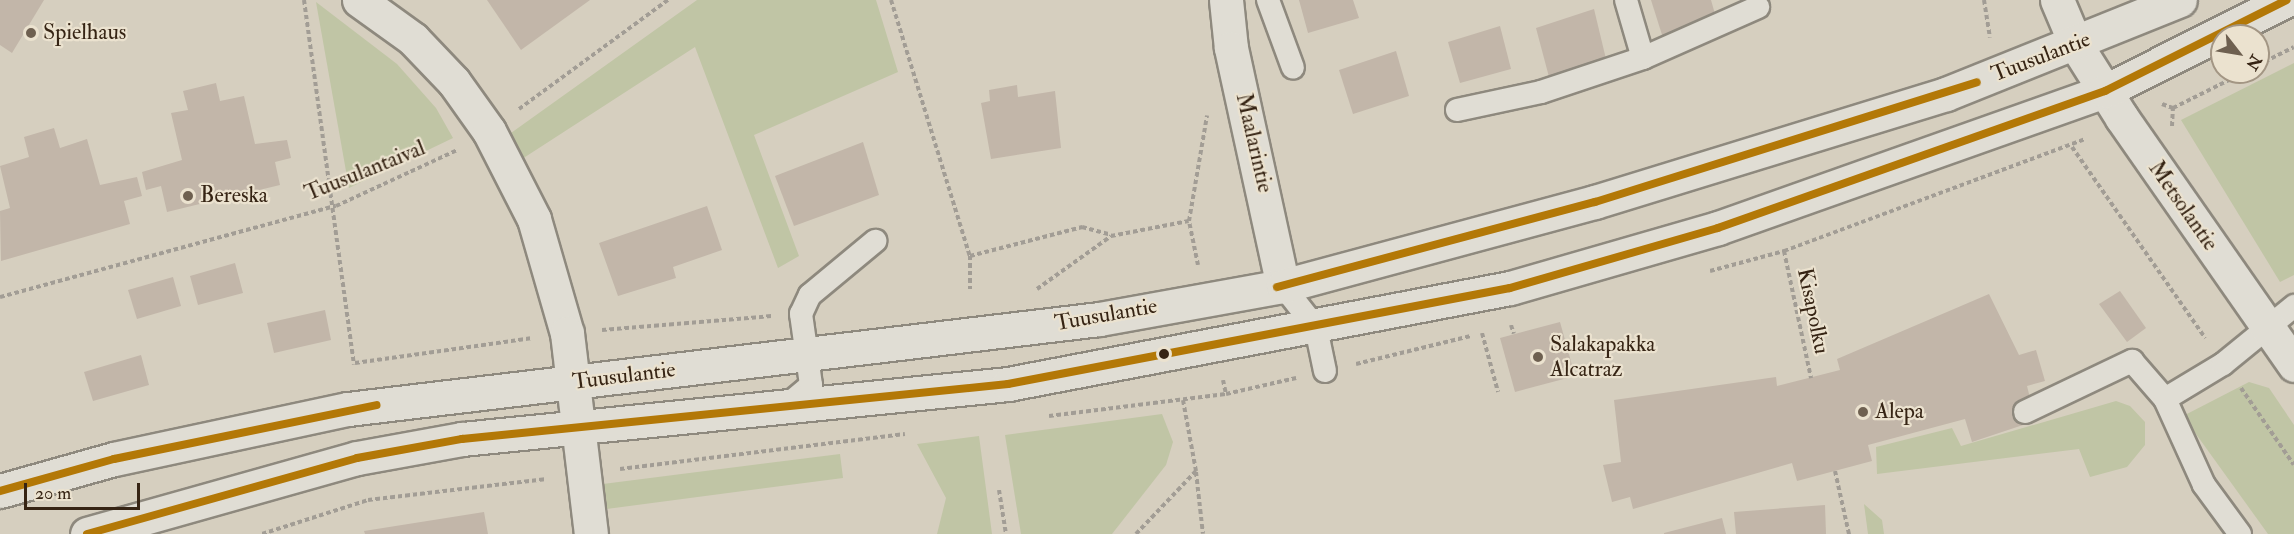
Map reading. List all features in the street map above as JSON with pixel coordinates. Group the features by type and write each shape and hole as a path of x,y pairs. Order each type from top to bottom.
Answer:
{"main road":[{"path":"358,0 413,39 454,82 489,131 534,219 567,333 591,534"},
{"name":"Maalarintie","path":"1226,0 1231,48 1283,286"},
{"name":"Metsolantie","path":"2057,0 2076,45 2105,91 2294,365"},
{"name":"Tuusulantie","path":"0,491 114,459 348,409 1099,319 1205,297 1283,286 1595,202 1946,94 2076,45 2180,0"},
{"name":"Tuusulantie","path":"87,534 357,458 462,439 579,429 699,413 784,408 1008,384 1316,328 1510,288 1707,231 2105,91 2287,0"}],"lane":[{"path":"1268,0 1293,68"},
{"path":"1626,0 1643,58"},
{"path":"1457,110 1541,92 1643,58 1758,7"},
{"path":"784,408 811,385 810,354 801,314 810,296 875,241"},
{"path":"1283,286 1316,328 1325,371"},
{"path":"2165,399 2223,364 2294,306"},
{"path":"2025,412 2132,361 2165,399 2205,485 2241,534"}],"path":[{"path":"304,0 336,206 355,363 348,409"},
{"name":"Tuusulantaival","path":"0,297 336,206 489,131 668,0"},
{"path":"891,0 970,256 970,289"},
{"path":"2270,59 2294,47"},
{"path":"1205,297 1188,221 1208,110"},
{"path":"2072,147 2294,465"},
{"path":"970,256 1082,227 1111,236"},
{"name":"Kisapolku","path":"1784,251 1810,378"},
{"path":"1511,325 1514,334"},
{"path":"1482,333 1498,392"},
{"path":"1213,346 1226,394"},
{"path":"1183,400 1196,471 1203,534"},
{"path":"1136,534 1196,471"},
{"path":"1835,471 1850,534"},
{"path":"262,534 368,500 584,474"},
{"path":"999,490 1006,534"}],"green space":[{"path":"697,0 876,0 898,72 754,135 799,256 778,268 695,47 522,159 511,133"},
{"path":"316,2 397,64 436,108 453,138 349,188"},
{"path":"2294,63 2294,275 2280,282 2181,120 2252,84 2270,84 2270,75"},
{"path":"2249,382 2269,388 2294,425 2294,534 2268,534 2183,416"},
{"path":"2116,401 2130,406 2145,422 2145,445 2127,467 2090,477 2079,449 1877,474 1876,447 1952,428 1961,446"},
{"path":"1162,414 1173,442 1166,465 1112,534 1021,534 1005,435"},
{"path":"979,436 992,534 937,534 946,498 917,444"},
{"path":"840,454 843,478 599,510 595,485"},
{"path":"1864,504 1882,520 1884,534 1868,534"}],"building":[{"path":"0,0 44,0 12,53 0,45"},
{"path":"487,0 590,0 521,50"},
{"path":"1299,0 1353,0 1359,18 1308,33"},
{"path":"1651,0 1711,0 1717,21 1663,38"},
{"path":"1594,9 1606,59 1549,77 1536,28"},
{"path":"1500,26 1511,69 1460,83 1448,42"},
{"path":"1396,51 1409,96 1353,114 1339,70"},
{"path":"216,83 220,101 244,96 255,144 287,140 291,158 275,162 280,185 231,197 230,190 214,193 216,200 167,212 161,186 146,190 142,172 182,160 171,113 188,110 183,91"},
{"path":"1017,85 1018,97 1055,91 1061,148 991,159 981,103 990,101 989,90"},
{"path":"54,128 60,148 87,139 100,185 137,177 142,196 124,201 130,224 1,261 0,211 10,208 0,166 29,157 24,137"},
{"path":"863,142 879,195 794,226 775,176"},
{"path":"707,206 722,250 673,267 676,278 618,296 599,243"},
{"path":"235,263 243,293 198,305 190,276"},
{"path":"173,277 181,306 137,319 128,290"},
{"path":"2120,291 2146,328 2127,342 2099,304"},
{"path":"1989,294 2019,355 2036,350 2045,381 2027,386 2030,398 2022,400 2029,423 1972,442 1965,419 1868,445 1872,461 1797,481 1792,463 1633,509 1630,497 1612,502 1603,465 1621,462 1614,400 1776,377 1777,386 1840,370 1837,359"},
{"path":"325,310 331,340 274,353 267,323"},
{"name":"Salakapakka Alcatraz","path":"1560,322 1575,376 1515,392 1500,338"},
{"path":"141,355 149,385 93,401 84,372"},
{"path":"1825,505 1826,534 1736,534 1734,512"},
{"path":"484,512 488,534 365,534 364,531"},
{"path":"1722,518 1726,534 1664,534 1664,533"}],"transit line":[{"path":"87,534 357,458 462,439 1008,384 1510,288 1718,228 2105,91 2287,0"},
{"path":"1277,287 1595,202 1977,82"},
{"path":"0,491 114,459 376,405"}],"place":[{"name":"Spielhaus","path":"31,33"},
{"name":"Bereska","path":"188,196"},
{"name":"Salakapakka Alcatraz","path":"1538,357"},
{"name":"Alepa","path":"1863,412"}]}
